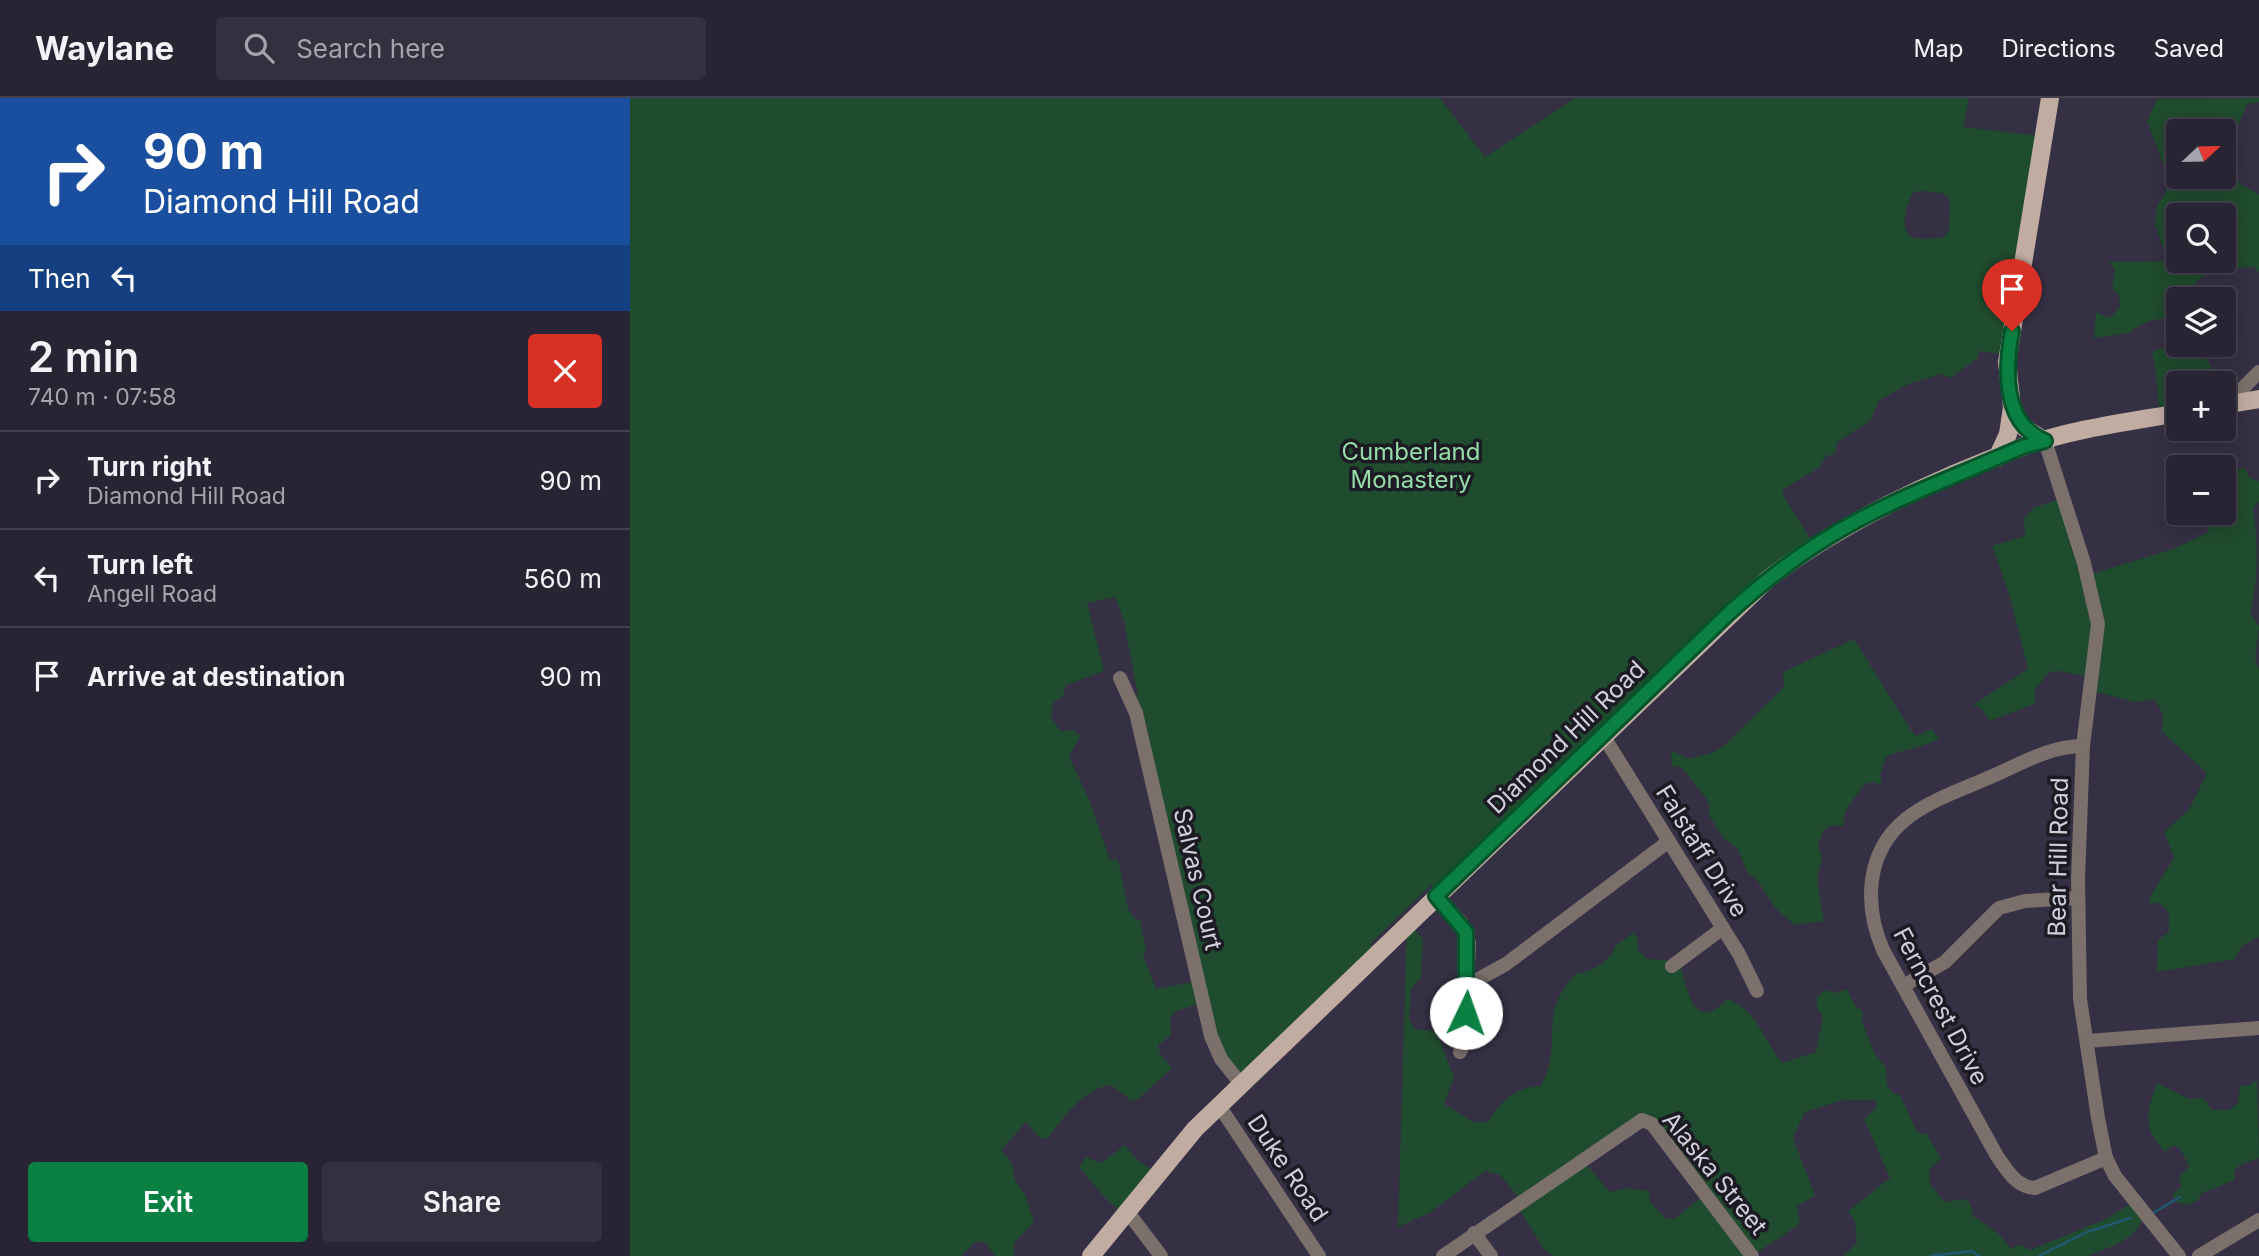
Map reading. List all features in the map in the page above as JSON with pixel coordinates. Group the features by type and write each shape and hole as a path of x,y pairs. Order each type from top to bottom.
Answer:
{"main road":[{"path":"1997,458 2008,434 2012,407 2007,362 2050,98"},
{"path":"2236,403 2259,399"},
{"path":"2012,407 2027,431 2045,441"},
{"name":"Diamond Hill Road","path":"1091,1256 1179,1145 1604,737 1729,613 1796,558 1849,525 1997,458 2045,441 2166,416"}],"street":[{"path":"2236,397 2259,372"},
{"name":"Bear Hill Road","path":"2045,441 2084,562 2098,624 2083,746 2078,898 2080,999 2106,1158 2115,1177 2179,1256"},
{"name":"Salvas Court","path":"1120,678 1136,713 1210,1036 1221,1059 1241,1084"},
{"name":"Falstaff Drive","path":"1604,737 1723,929 1757,991"},
{"name":"Ferncrest Drive","path":"2083,746 2054,749 1928,805 1894,831 1877,859 1869,901 1872,926 1903,986 1997,1156 2014,1179 2027,1188 2035,1188 2106,1158"},
{"path":"1468,985 1506,964 1669,841"},
{"path":"1436,896 1466,932 1468,985 1465,1040 1460,1052"},
{"path":"1903,986 1945,962 1999,908 2025,901 2078,898"},
{"path":"1672,967 1723,929"},
{"path":"2087,1041 2259,1028"},
{"name":"Duke Road","path":"1217,1108 1224,1113 1319,1256"},
{"name":"Alaska Street","path":"1474,1233 1642,1120 1652,1125 1752,1256"},
{"path":"1127,1211 1161,1256"},
{"path":"2199,1256 2259,1220"},
{"path":"1443,1256 1474,1233 1491,1256"}],"green space":[{"name":"Cumberland Monastery","path":"630,98 1440,98 1485,157 1575,98 1969,98 1963,127 2041,136 2000,354 1979,351 1977,359 1950,378 1942,374 1911,383 1879,400 1870,421 1837,442 1835,454 1826,456 1820,467 1784,489 1782,493 1814,545 1435,893 1431,885 1371,943 1372,954 1238,1085 1198,1004 1176,1011 1170,1019 1171,1035 1158,1045 1160,1054 1172,1068 1138,1099 1132,1101 1111,1085 1101,1087 1075,1105 1048,1139 1040,1138 1026,1122 1001,1150 1012,1163 1015,1180 1025,1195 1034,1222 1014,1243 1014,1256 995,1256 986,1243 976,1241 961,1256 630,1256","holes":["1914,192 1942,193 1950,199 1949,230 1943,238 1914,238 1906,230 1905,216 1909,202","1115,597 1124,621 1138,696 1128,701 1193,982 1156,989 1143,955 1146,950 1140,920 1135,919 1128,909 1118,859 1110,860 1089,799 1069,757 1080,736 1074,730 1060,731 1051,716 1053,703 1063,696 1066,685 1104,671 1087,603"]},
{"path":"2259,98 2259,102 2247,104 2236,131 2236,119 2166,119 2166,171 2147,121 2157,99"},
{"path":"2236,176 2241,185 2259,194 2259,272 2254,267 2236,268 2236,203 2166,203 2166,255 2155,225 2157,207 2167,189 2236,189"},
{"path":"2166,261 2166,273 2224,273 2201,278 2192,287 2166,287 2166,318 2143,324 2129,333 2094,338 2096,312 2110,318 2120,307 2119,295 2112,288 2115,270 2109,262"},
{"path":"2166,347 2166,357 2206,357 2212,371 2166,371 2166,416 2161,417 2152,352"},
{"path":"2245,468 2250,478 2259,481 2259,502 2253,508 2257,561 2250,612 2259,626 2255,658 2259,670 2259,937 2242,946 2235,959 2157,972 2158,940 2169,932 2169,913 2160,903 2150,903 2149,898 2174,858 2164,832 2189,810 2207,773 2161,731 2162,714 2154,699 2135,702 2088,690 2089,677 2059,671 2049,672 2035,690 2035,704 1992,720 1988,719 1981,708 1973,705 2028,669 2009,594 1992,546 2025,536 2024,519 2033,508 2060,499 2085,576 2173,549 2209,532 2208,525 2236,525 2236,470"},
{"path":"1854,639 1910,729 1916,736 1932,729 1939,739 1886,757 1880,775 1882,786 1874,782 1864,784 1845,812 1843,826 1832,825 1823,831 1818,845 1822,858 1817,879 1824,921 1795,925 1776,909 1757,880 1747,872 1738,849 1724,839 1709,815 1709,804 1705,797 1682,768 1672,766 1671,750 1689,759 1714,752 1726,744 1784,687 1783,672"},
{"path":"1407,923 1423,939 1421,978 1411,988 1409,1020 1415,1029 1436,1031 1454,1077 1444,1104 1473,1122 1488,1122 1510,1096 1523,1089 1541,1086 1551,1055 1553,1015 1564,988 1577,973 1588,971 1606,961 1615,946 1633,933 1637,937 1638,950 1647,959 1678,961 1692,1003 1698,1010 1705,1012 1715,1009 1728,999 1738,1004 1759,1026 1782,1063 1816,1052 1823,1016 1817,1008 1817,997 1825,990 1836,993 1847,989 1855,1005 1863,1012 1862,1021 1874,1052 1886,1068 1887,1085 1894,1094 1900,1095 1915,1128 1921,1134 1927,1134 1941,1158 1929,1170 1930,1184 1944,1202 1964,1199 1970,1203 1973,1216 1999,1234 2011,1249 2019,1244 2030,1250 2106,1219 2132,1203 2143,1218 2127,1238 2088,1256 1843,1256 1857,1243 1855,1222 1848,1211 1890,1178 1864,1119 1876,1108 1876,1100 1843,1100 1805,1112 1793,1138 1815,1196 1797,1206 1800,1224 1752,1256 1553,1256 1543,1248 1517,1205 1520,1199 1500,1175 1485,1171 1431,1212 1398,1227","holes":["1644,1121 1703,1196 1674,1219 1665,1218 1650,1202 1649,1191 1627,1188 1610,1192 1585,1163"]},
{"path":"2257,1080 2259,1158 2240,1165 2234,1171 2235,1180 2202,1193 2198,1200 2187,1205 2176,1202 2173,1194 2181,1187 2179,1177 2189,1166 2180,1148 2173,1145 2165,1152 2149,1127 2149,1111 2157,1083 2189,1099 2203,1098 2212,1110 2229,1110 2238,1103 2240,1086"},
{"path":"1125,1145 1137,1160 1154,1171 1124,1214 1106,1199 1079,1167 1086,1157 1101,1163"}],"waterway":[{"path":"2153,1213 2180,1197"},
{"path":"2039,1256 2087,1232 2131,1218"},
{"path":"1930,1256 1972,1251 1979,1256"}],"route":[{"path":"1466,1013 1469,943 1461,922 1436,896 1604,737 1729,613 1777,572 1849,525 1945,480 2022,447 2045,441 2023,427 2012,407 2007,362 2012,331"}]}
